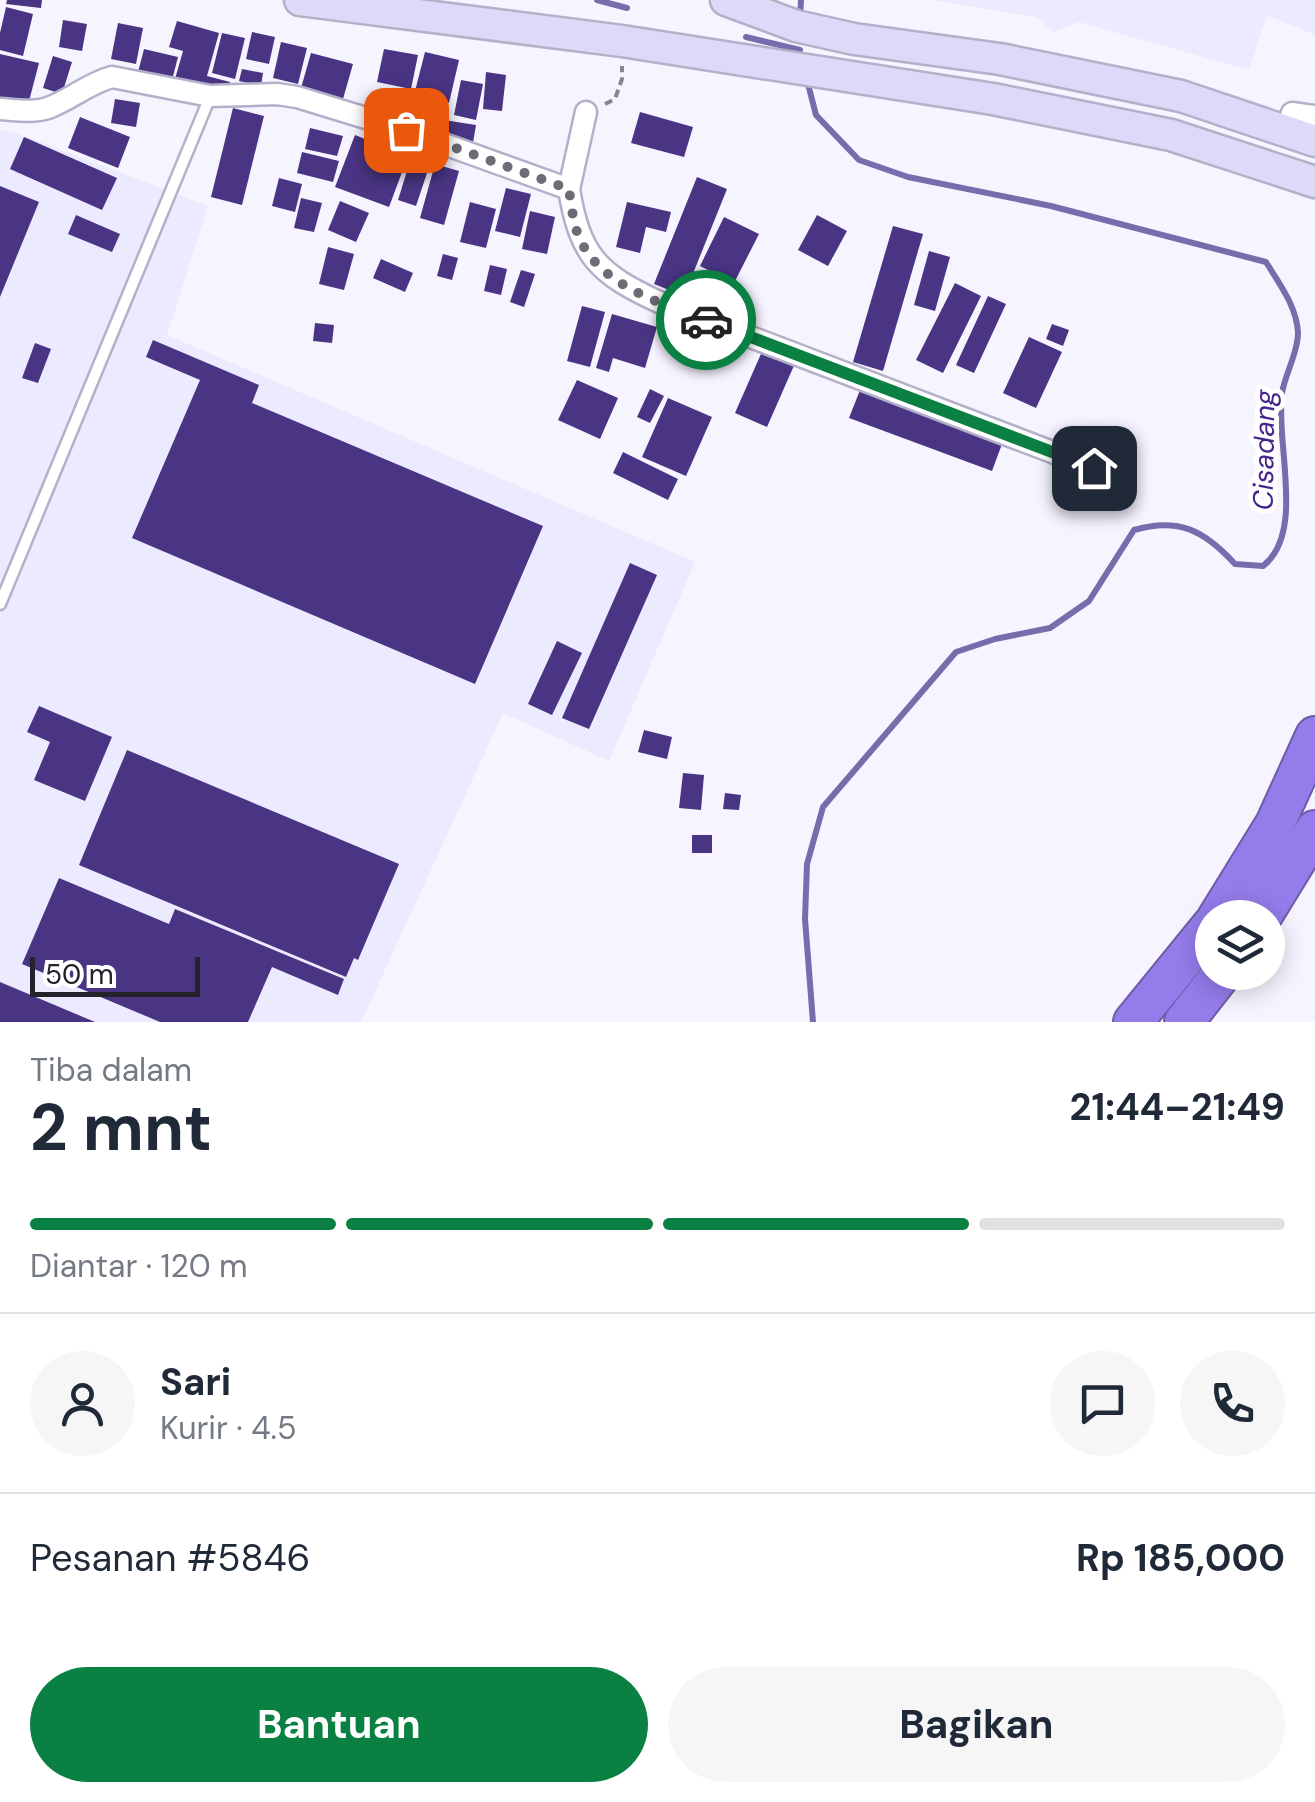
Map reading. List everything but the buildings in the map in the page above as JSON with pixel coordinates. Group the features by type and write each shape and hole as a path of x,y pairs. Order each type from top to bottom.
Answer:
{"highway":[{"path":"1228,900 1275,824 1315,736"},
{"path":"1273,900 1315,830"},
{"path":"1134,1022 1195,946"},
{"path":"1184,1022 1209,990"}],"main road":[{"path":"300,0 622,41 993,98 1171,136 1315,182"},
{"path":"440,0 524,30"},
{"path":"729,1 796,26 854,39 1000,59 1181,96 1315,140"}],"street":[{"path":"0,108 49,108 112,77 210,96 277,94 328,105 569,189"},
{"path":"586,112 569,189 579,237 596,262 624,286 1094,468"},
{"path":"1285,130 1292,113 1315,116"}],"lane":[{"path":"0,604 210,96"}],"path":[{"path":"586,112 615,99 622,79 622,41"}],"shaded area":[{"path":"932,0 1315,0 1315,35 1267,15 1249,70 1079,22 1053,32 1037,17"},
{"path":"0,130 208,206 167,335 695,562 609,761 503,713 361,1022 0,1022"}],"waterway":[{"path":"597,0 627,8"},
{"name":"Cisadang","path":"800,18 801,0"},
{"path":"746,37 800,50"},
{"name":"Cisadang","path":"807,80 816,115 859,160 908,177 1051,206 1266,262 1291,305 1298,333 1282,393 1286,486 1283,532 1276,551 1263,566 1235,564 1189,529 1164,525 1134,530 1089,601 1050,628 956,652 823,807 807,864 805,919 813,1022"}],"way so far":[{"path":"406,130 569,189 579,237 596,262 624,286 706,320"}],"route":[{"path":"706,320 1094,468"}]}
